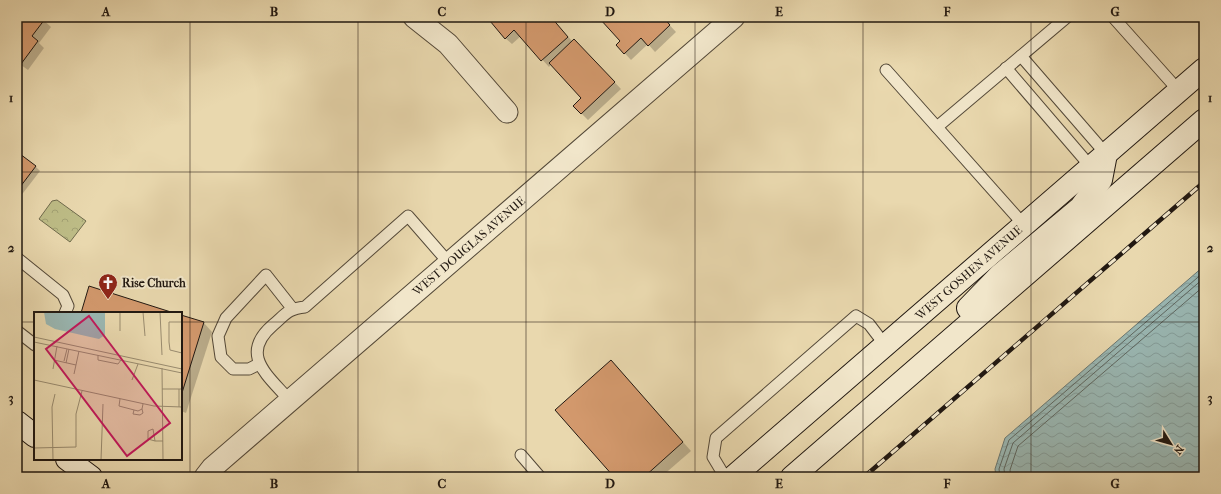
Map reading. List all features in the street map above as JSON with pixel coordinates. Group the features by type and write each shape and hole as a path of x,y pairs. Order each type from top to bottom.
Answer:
{"main road":[{"name":"WEST GOSHEN AVENUE","path":"733,477 1204,69"},
{"path":"792,477 1204,120"},
{"path":"963,329 968,308 1000,275 1080,208 1101,180 1098,160"},
{"path":"17,422 34,435"},
{"path":"68,460 91,477"}],"street":[{"path":"414,17 448,44 507,112"},
{"name":"WEST DOUGLAS AVENUE","path":"205,477 212,468 449,263 721,21"}],"lane":[{"path":"937,127 1067,17"},
{"path":"1113,17 1179,91"},
{"path":"1021,56 1098,160"},
{"path":"1006,68 1098,160"},
{"path":"886,70 1024,225"},
{"path":"290,401 258,364 257,346 267,330 292,308 305,307 408,216 449,263"},
{"path":"17,258 63,295 68,306 65,312"},
{"path":"258,364 249,369 233,369 221,357 218,336 226,318 266,275 292,308"},
{"path":"725,477 713,457 716,438 856,316 869,324 885,346"},
{"path":"17,331 34,344"},
{"path":"521,455 540,477"}],"green space":[{"path":"57,200 86,221 70,242 39,219 52,201"}],"water":[{"path":"1204,266 1204,477 996,477 995,469 1005,438"}],"building":[{"path":"17,17 42,17 45,19 32,36 38,41 21,64 17,61"},
{"path":"495,17 551,17 568,37 541,61 514,30 505,39 490,21"},
{"path":"601,17 663,17 670,25 648,46 641,38 624,54 616,45 620,41 600,19"},
{"path":"574,39 615,82 581,114 573,106 581,98 549,63"},
{"path":"20,154 36,166 17,191 17,159"},
{"name":"Rise Church","path":"89,286 171,312 81,312"},
{"name":"Rise Church","path":"182,315 204,322 182,393"},
{"path":"611,360 683,442 644,477 614,477 555,410"}],"railway":[{"path":"864,477 1204,182"}],"place":[{"name":"Rise Church","path":"108,300"}]}
